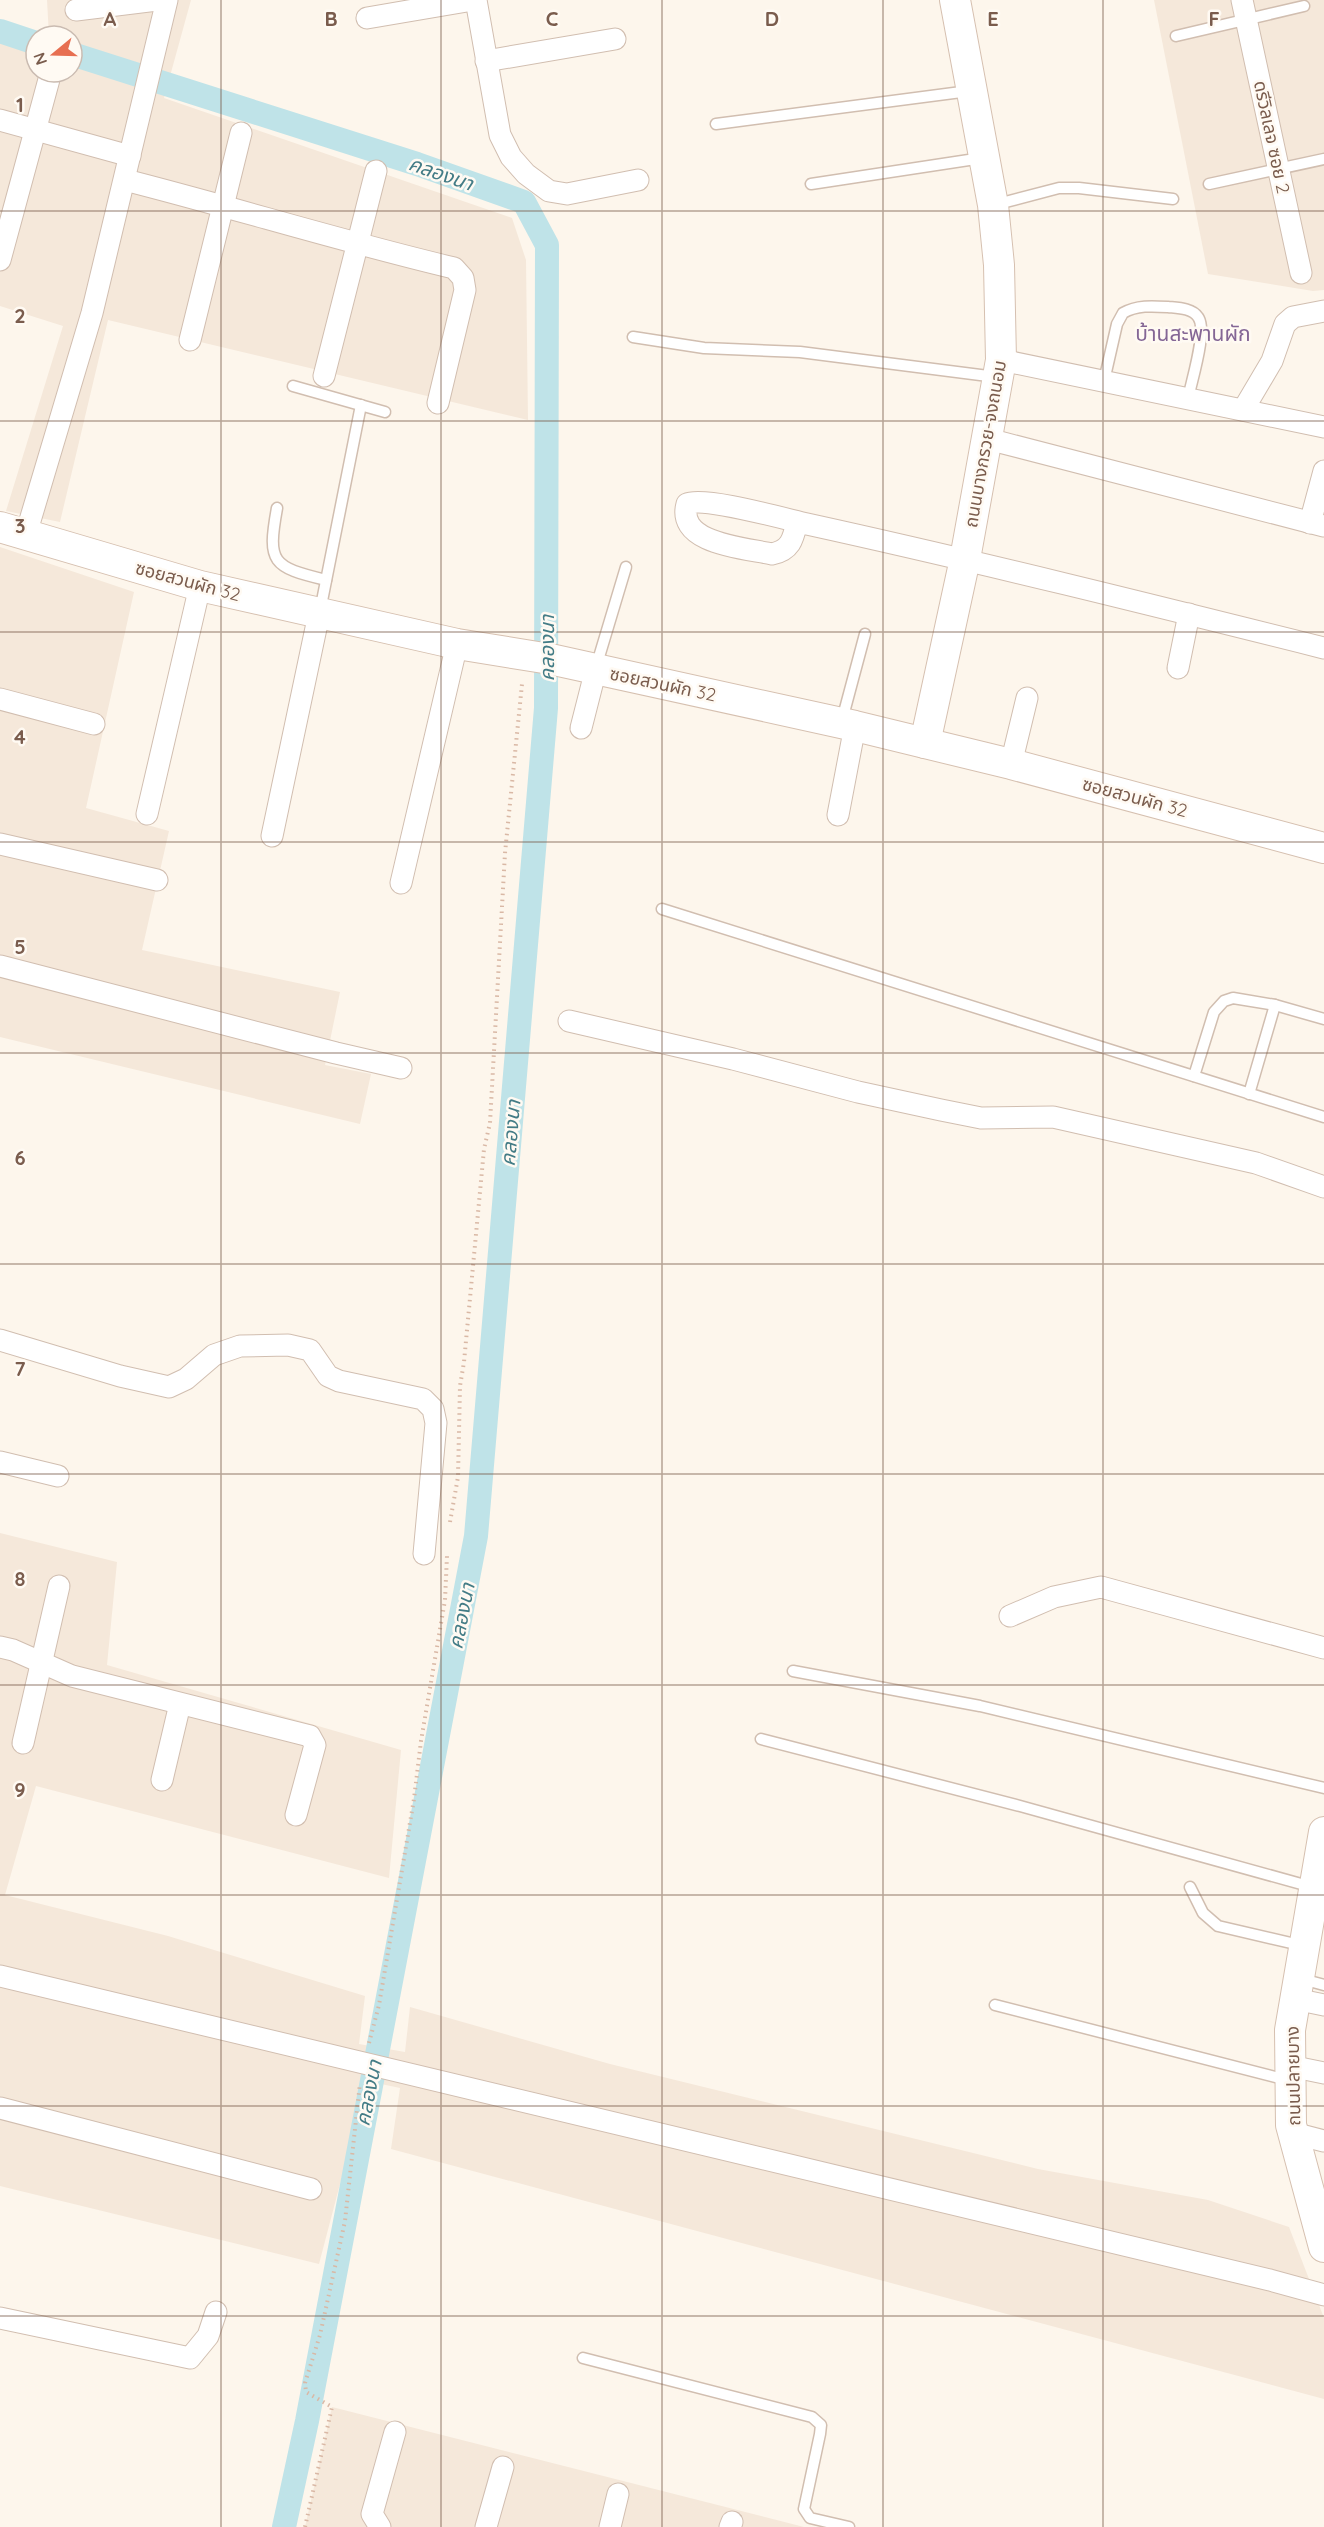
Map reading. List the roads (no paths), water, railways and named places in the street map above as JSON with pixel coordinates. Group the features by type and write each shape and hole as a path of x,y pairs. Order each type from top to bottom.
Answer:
{"street":[{"path":"76,10 157,0"},
{"path":"13,531 92,313 167,0"},
{"path":"367,18 474,0 500,135 511,157 526,174 549,190 567,194 638,180"},
{"name":"ถนนบางกรวย-จงถนอม","path":"925,743 965,559 1000,369 999,265 993,205 955,0"},
{"name":"ดรีวิลเลจ ซอย 2","path":"1245,10 1301,273"},
{"path":"486,61 615,39"},
{"path":"0,260 48,84"},
{"path":"0,120 130,156"},
{"path":"190,340 240,133"},
{"path":"324,376 375,171"},
{"path":"125,180 223,205 357,245 454,268 463,278 465,290 438,403"},
{"path":"1243,410 1272,362 1286,324 1293,317 1324,311"},
{"path":"1000,369 1104,381 1324,428"},
{"path":"988,439 1317,524 1324,471"},
{"path":"797,522 789,547 782,552 772,554 703,538 688,523 686,507 687,504 694,502 735,508 965,559 1324,648"},
{"name":"ซอยสวนผัก 32","path":"13,531 200,586 457,644 534,666 596,669 848,724 1011,764 1324,848"},
{"path":"147,814 200,586"},
{"path":"272,836 319,614"},
{"path":"1178,668 1189,614"},
{"path":"401,883 457,644"},
{"path":"581,729 596,669"},
{"path":"1011,764 1027,698"},
{"path":"0,699 94,724"},
{"path":"838,815 848,724"},
{"path":"0,844 157,880"},
{"path":"0,966 401,1068"},
{"path":"568,1021 743,1061 858,1092 981,1118 1053,1117 1100,1127 1256,1163 1324,1187"},
{"path":"0,1343 169,1387 186,1379 214,1354 240,1346 288,1345 310,1350 328,1376 339,1381 423,1399 433,1409 436,1423 424,1554"},
{"path":"0,1462 58,1476"},
{"path":"23,1743 59,1586"},
{"path":"1010,1616 1054,1597 1101,1587 1324,1648"},
{"path":"0,1647 13,1650 72,1676 310,1736 314,1739 315,1744 296,1815"},
{"path":"162,1780 180,1704"},
{"name":"ถนนปลายบาง","path":"1324,1832 1319,1888 1304,1946 1306,1988 1290,2030 1291,2125 1324,2247"},
{"path":"0,1976 1259,2277 1324,2295"},
{"path":"1306,1988 1324,2005"},
{"path":"1290,2074 1324,2073"},
{"path":"0,2108 311,2189"},
{"path":"1293,2133 1324,2141"},
{"path":"0,2318 190,2358 208,2336 216,2312"},
{"path":"376,2520 395,2432"},
{"path":"486,2527 503,2467"},
{"path":"610,2527 618,2494"}],"lane":[{"path":"1176,36 1245,10 1304,6"},
{"path":"716,124 973,91"},
{"path":"811,184 985,157"},
{"path":"1209,184 1324,159"},
{"path":"993,205 1059,188 1079,188 1173,199"},
{"path":"1104,381 1117,324 1123,313 1142,306 1190,310 1202,323 1188,399"},
{"path":"633,337 704,348 800,352 1000,369"},
{"path":"293,387 386,412"},
{"path":"319,614 361,405"},
{"path":"277,507 271,540 278,561 293,572 326,580"},
{"path":"596,669 626,567"},
{"path":"848,724 865,634"},
{"path":"662,909 1324,1117"},
{"path":"1194,1076 1214,1012 1224,1001 1233,998 1275,1005 1324,1019"},
{"path":"1249,1094 1275,1005"},
{"path":"793,1671 980,1706 1324,1788"},
{"path":"760,1739 1020,1806 1319,1888"},
{"path":"1190,1887 1203,1913 1218,1926 1304,1946"},
{"path":"995,2005 1290,2074"},
{"path":"583,2358 812,2417 820,2426 820,2434 804,2509 810,2518 849,2527"}],"waterway":[{"name":"คลองนา","path":"0,31 24,39"},
{"name":"คลองนา","path":"84,58 417,164 524,202 547,245 546,708 476,1536 307,2421 284,2527"}],"district":[{"name":"บ้านสะพานผัก","path":"1193,333"}]}
